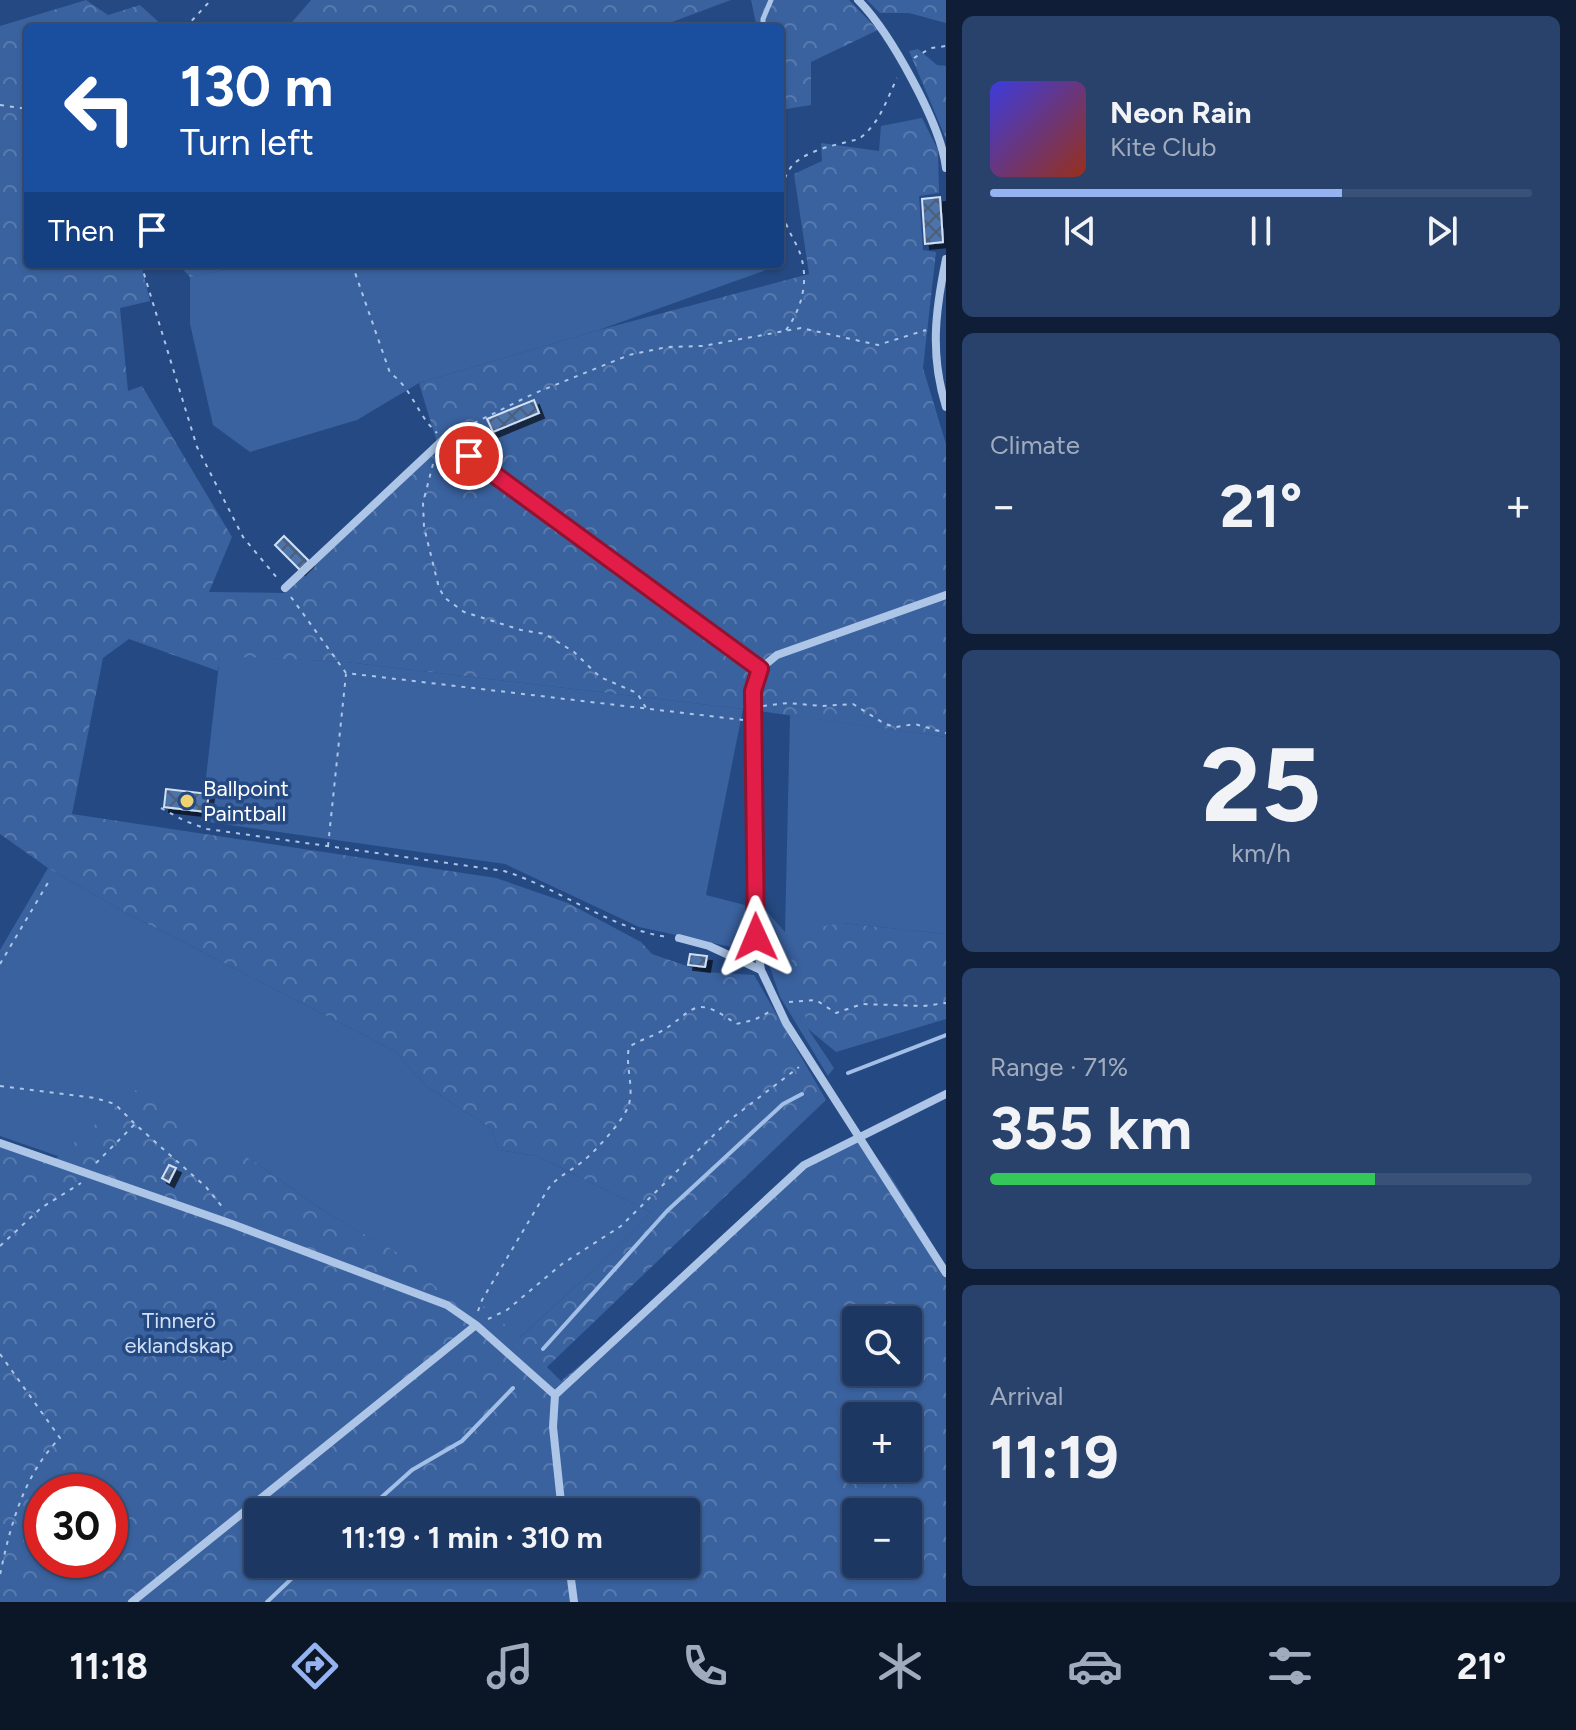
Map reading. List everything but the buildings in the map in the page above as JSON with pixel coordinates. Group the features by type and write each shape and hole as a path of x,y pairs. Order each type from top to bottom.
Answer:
{"street":[{"path":"858,0 877,21 904,67 945,146 946,168"},
{"path":"946,259 934,327 937,366 946,407"},
{"path":"285,588 445,438 760,669"},
{"path":"946,595 777,655 760,669 755,679 753,708 755,926 761,970 778,1008 809,1060 946,1273"},
{"path":"679,938 709,946 761,970"},
{"path":"561,1498 553,1427 555,1395 804,1165 946,1094"},
{"path":"0,1143 232,1224 447,1305 475,1324 555,1395"},
{"path":"132,1602 475,1324"},
{"path":"571,1578 574,1602"}],"lane":[{"path":"763,24 771,0"}],"path":[{"path":"189,24 211,0"},
{"path":"784,177 798,160 859,139 875,125 904,67 931,48 946,46"},
{"path":"0,105 24,108"},
{"path":"784,216 798,246 804,272 800,303 785,330"},
{"path":"142,268 197,447 243,537 285,588 346,673 328,846"},
{"path":"353,268 390,373 402,381 428,423 445,438 533,394 629,355 667,347 703,346 801,328 878,345 934,327"},
{"path":"433,460 423,503 424,527 439,588 445,598 464,612 521,630 545,634 574,652 600,677 637,693 646,708"},
{"path":"346,673 753,721"},
{"path":"753,708 788,703 822,706 853,704 885,724 896,727 915,724 946,733"},
{"path":"161,808 207,829 504,871 544,885 627,926 679,938"},
{"path":"0,964 49,881"},
{"path":"475,1324 482,1300 548,1189 557,1177 583,1162 622,1117 629,1104 631,1089 627,1056 629,1047 658,1033 694,1007 718,1011 736,1024 754,1020 792,1001 816,1000 836,1013 862,1004 923,1006 946,1003"},
{"path":"475,1324 507,1310 562,1264 621,1226 727,1122 809,1060"},
{"path":"0,1086 95,1098 115,1104 206,1187 232,1224"},
{"path":"0,1246 41,1208 89,1174 135,1124"},
{"path":"0,1354 60,1438 43,1455 10,1526 0,1575"}],"green space":[{"name":"Tinnerö eklandskap","path":"86,0 108,15 140,5 161,24 24,24 24,268 142,268 150,301 120,308 128,391 142,386 232,537 209,592 285,593 438,446 419,383 599,330 809,274 794,174 822,161 821,143 879,151 881,126 922,118 938,150 939,193 919,196 923,250 936,252 923,368 946,444 946,737 743,709 346,662 220,656 218,671 129,639 103,658 72,814 496,878 568,903 641,942 652,954 704,972 754,975 826,1100 547,1367 561,1381 642,1314 815,1157 861,1137 890,1175 946,1266 946,1602 0,1602 0,1145 53,1161 135,1090 164,1105 201,1135 252,1160 325,1212 423,1267 420,1274 436,1287 488,1308 519,1338 651,1212 537,1156 498,1150 492,1129 426,1086 395,1051 121,910 48,868 0,834 0,26"},
{"path":"311,0 731,0 667,24 290,24"},
{"path":"751,0 849,0 878,30 811,62 811,105 784,109 784,24 756,24"},
{"path":"867,0 946,0 946,23 909,13 880,13"},
{"path":"918,49 937,65 946,66 946,139 909,51"},
{"path":"182,268 234,268 190,277"},
{"path":"234,268 766,270 599,330 419,383 357,420 250,452 213,425 190,324 190,277"},
{"path":"220,655 346,662 743,709 706,895 745,905 745,950 639,927 505,864 201,821"},
{"path":"790,715 946,737 946,934 842,923 808,1029 834,1068 828,1076 780,997 766,955 762,906 785,932"},
{"path":"48,868 121,910 395,1051 426,1086 492,1129 498,1150 537,1156 651,1212 509,1347 415,1285 422,1267 325,1212 252,1160 81,1164 0,1136 0,950"},
{"path":"842,923 946,934 946,1019 836,1052 808,1029 785,933"}],"waterway":[{"path":"848,1073 946,1035"},
{"path":"543,1349 667,1211 783,1104 802,1094"},
{"path":"381,1498 412,1470 462,1441 513,1388"},
{"path":"267,1602 292,1578"}],"place":[{"name":"Ballpoint Paintball","path":"187,801"}],"route":[{"path":"469,456 760,669 753,691 756,937"}]}
